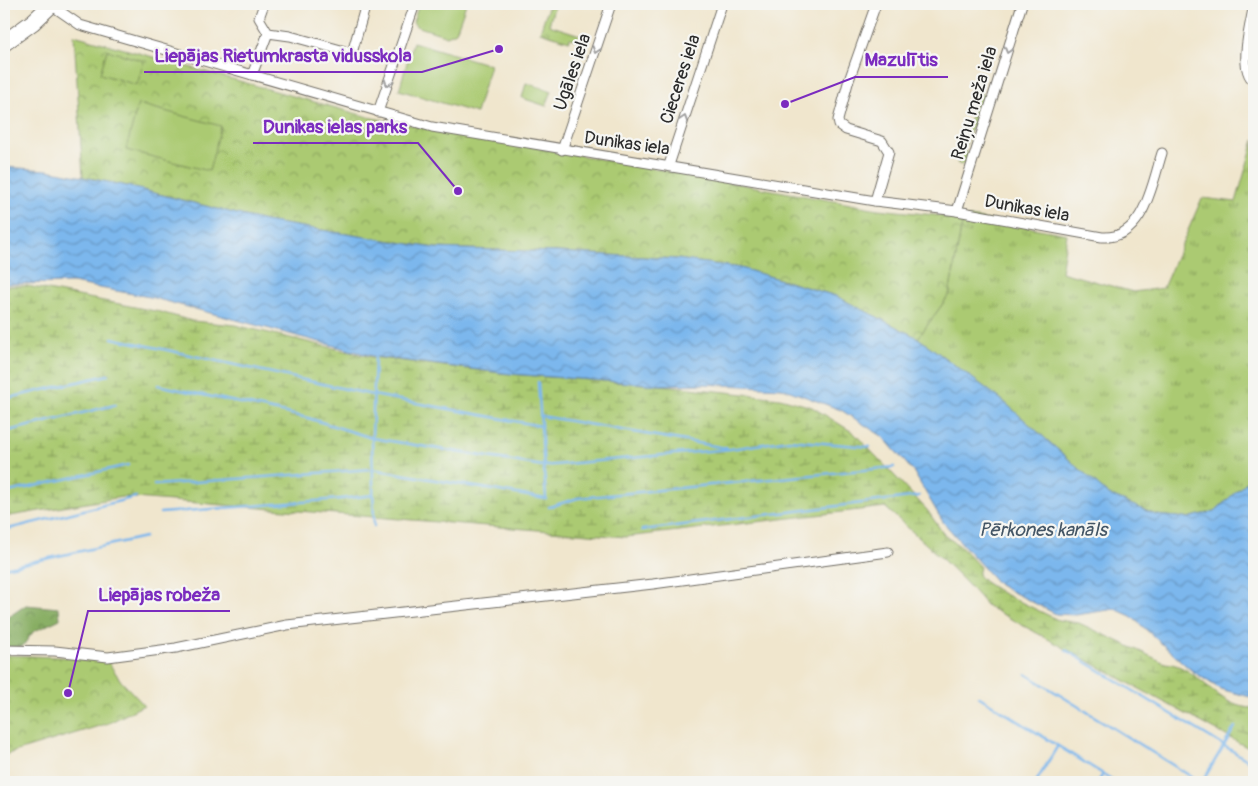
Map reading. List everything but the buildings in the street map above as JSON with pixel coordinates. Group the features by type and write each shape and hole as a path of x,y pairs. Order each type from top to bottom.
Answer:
{"highway":[{"path":"4,43 33,22 51,5"}],"street":[{"path":"264,4 259,18 268,33"},
{"path":"268,33 290,36 352,53 366,4"},
{"path":"378,112 415,4"},
{"name":"Ugāles iela","path":"562,150 611,4"},
{"name":"Cieceres iela","path":"670,165 722,4"},
{"path":"875,201 889,152 882,141 846,130 839,125 838,120 848,84 876,4"},
{"name":"Reiņu meža iela","path":"957,211 1022,4"},
{"path":"1254,4 1245,68 1249,78 1254,81"},
{"name":"Dunikas iela","path":"51,5 80,25 432,127 562,150 670,165 875,201 957,211 1080,234 1114,238 1127,231 1146,206 1162,153"},
{"path":"252,75 268,33"},
{"path":"4,650 55,651 108,656 176,648 286,625 653,584 888,552"}],"green space":[{"path":"419,4 466,4 456,32 447,36 416,26 413,22"},
{"path":"549,4 555,4 549,25 586,37 584,42 570,38 569,41 540,32"},
{"path":"74,35 372,118 878,209 963,218 949,295 918,338 836,296 741,268 678,259 558,252 435,248 265,221 119,184 83,177"},
{"path":"413,42 490,65 476,113 399,90"},
{"path":"107,50 144,61 137,85 100,74"},
{"path":"526,83 552,91 546,106 522,98"},
{"path":"972,92 983,94 986,104 979,107 964,150 969,155 968,160 961,165 957,163 977,96"},
{"path":"138,104 221,126 209,171 126,150"},
{"path":"1254,140 1254,475 1215,511 1188,518 1156,515 1109,495 1002,400 918,338 949,295 963,218 970,217 1067,234 1061,272 1133,292 1163,288 1202,198 1236,202"},
{"path":"4,286 27,286 160,312 192,321 235,325 371,357 509,374 671,386 780,398 812,407 854,433 927,510 945,536 960,546 980,567 978,575 985,582 1002,593 1058,620 1079,623 1165,663 1188,671 1229,702 1254,708 1254,751 987,606 951,567 885,507 626,537 122,497 4,517"},
{"path":"26,605 59,608 60,619 33,632 22,647 4,647 4,620"},
{"path":"4,655 106,659 121,681 144,705 109,723 4,755"}],"water":[{"name":"Pērkones kanāls","path":"4,167 47,170 119,184 265,221 435,248 558,252 678,259 741,268 836,296 918,338 1002,400 1109,495 1156,515 1188,518 1215,511 1254,475 1254,698 1220,689 1192,671 1131,616 1115,609 1076,615 1056,614 999,585 943,522 913,471 882,436 841,410 782,388 704,384 660,385 510,374 376,357 150,297 72,283 4,284"}],"waterway":[{"path":"112,338 373,395 541,426"},
{"path":"374,526 372,438 375,357"},
{"path":"4,399 108,375"},
{"path":"154,485 372,469 546,499 538,382"},
{"path":"158,385 308,418 372,438 543,466 730,449 789,440 870,447"},
{"path":"4,432 115,405"},
{"path":"541,416 726,448"},
{"path":"4,493 128,465"},
{"path":"549,507 578,498 894,467"},
{"path":"160,513 373,495"},
{"path":"642,530 919,496"},
{"path":"4,530 136,497"},
{"path":"4,568 145,537"},
{"path":"1066,650 1254,764"},
{"path":"1026,674 1200,782"},
{"path":"978,696 1116,782"},
{"path":"1202,782 1235,727"},
{"path":"1036,782 1057,747"},
{"path":"1098,782 1103,774"}],"place":[{"name":"Liepājas Rietumkrasta vidusskola","path":"499,49"},
{"name":"Mazulītis","path":"785,104"},
{"name":"Dunikas ielas parks","path":"458,191"},
{"name":"Liepājas robeža","path":"68,693"}]}
